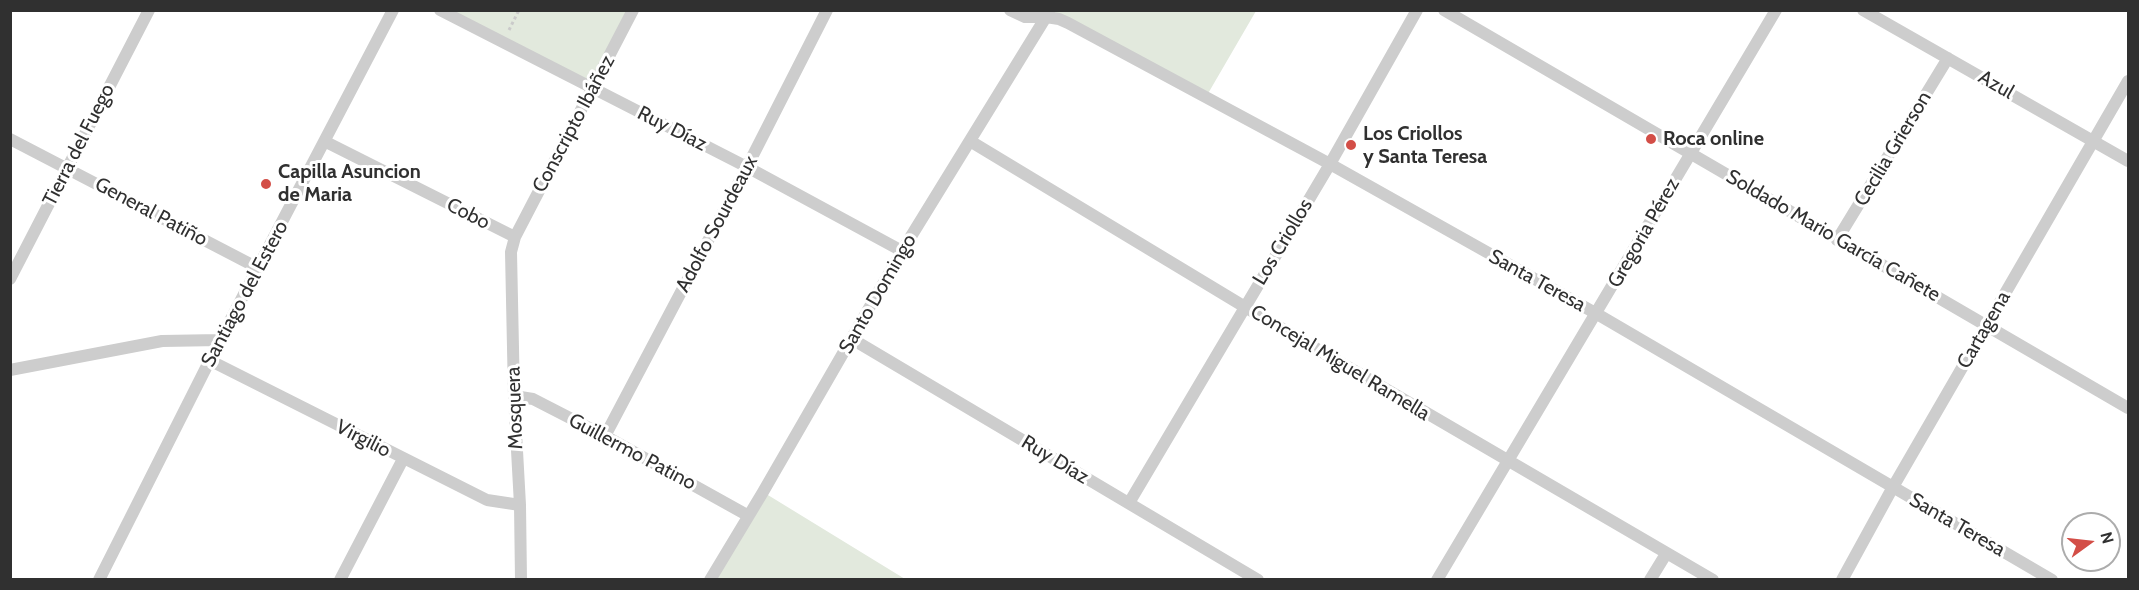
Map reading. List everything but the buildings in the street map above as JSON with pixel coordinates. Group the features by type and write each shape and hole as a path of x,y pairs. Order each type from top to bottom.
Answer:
{"street":[{"name":"Tierra del Fuego","path":"10,279 149,10"},
{"name":"Santiago del Estero","path":"99,579 220,340 326,142 393,10"},
{"name":"Ruy Díaz","path":"440,10 747,167 902,251"},
{"name":"Conscripto Ibáñez","path":"515,237 633,10"},
{"name":"Adolfo Sourdeaux","path":"604,436 747,167 827,10"},
{"name":"Santa Teresa","path":"1010,10 1025,17 1048,14 1068,23 1330,164 1597,315 2052,579"},
{"name":"Los Criollos","path":"1129,503 1330,164 1417,10"},
{"name":"Soldado Mario García Cañete","path":"1444,10 2128,408"},
{"name":"Gregoria Pérez","path":"1437,579 1597,315 1776,10"},
{"name":"Azul","path":"1863,10 2128,161"},
{"name":"Santo Domingo","path":"710,579 902,251 1048,14"},
{"name":"Cecilia Grierson","path":"1838,240 1948,58"},
{"name":"Cartagena","path":"1842,579 2128,81"},
{"name":"General Patiño","path":"10,139 258,268"},
{"name":"Concejal Miguel Ramella","path":"970,141 1245,307 1666,554 1713,579"},
{"name":"Cobo","path":"326,142 515,237"},
{"name":"Mosquera","path":"515,237 512,252 514,396 520,505 521,579"},
{"name":"Ruy Díaz","path":"852,339 1258,579"},
{"path":"10,370 162,341 220,340"},
{"name":"Virgilio","path":"211,361 486,500 520,505"},
{"name":"Guillermo Patino","path":"514,396 533,399 747,515"},
{"path":"340,579 403,459"},
{"path":"1650,579 1666,554"}],"path":[{"path":"502,43 519,10"}],"shaded area":[{"path":"1050,10 1256,11 1206,97"},
{"path":"440,11 633,11 593,89"},
{"path":"763,492 905,579 714,580"}],"place":[{"name":"Roca online","path":"1651,139"},
{"name":"Los Criollos y Santa Teresa","path":"1351,145"},
{"name":"Capilla Asuncion de Maria","path":"266,184"}]}
